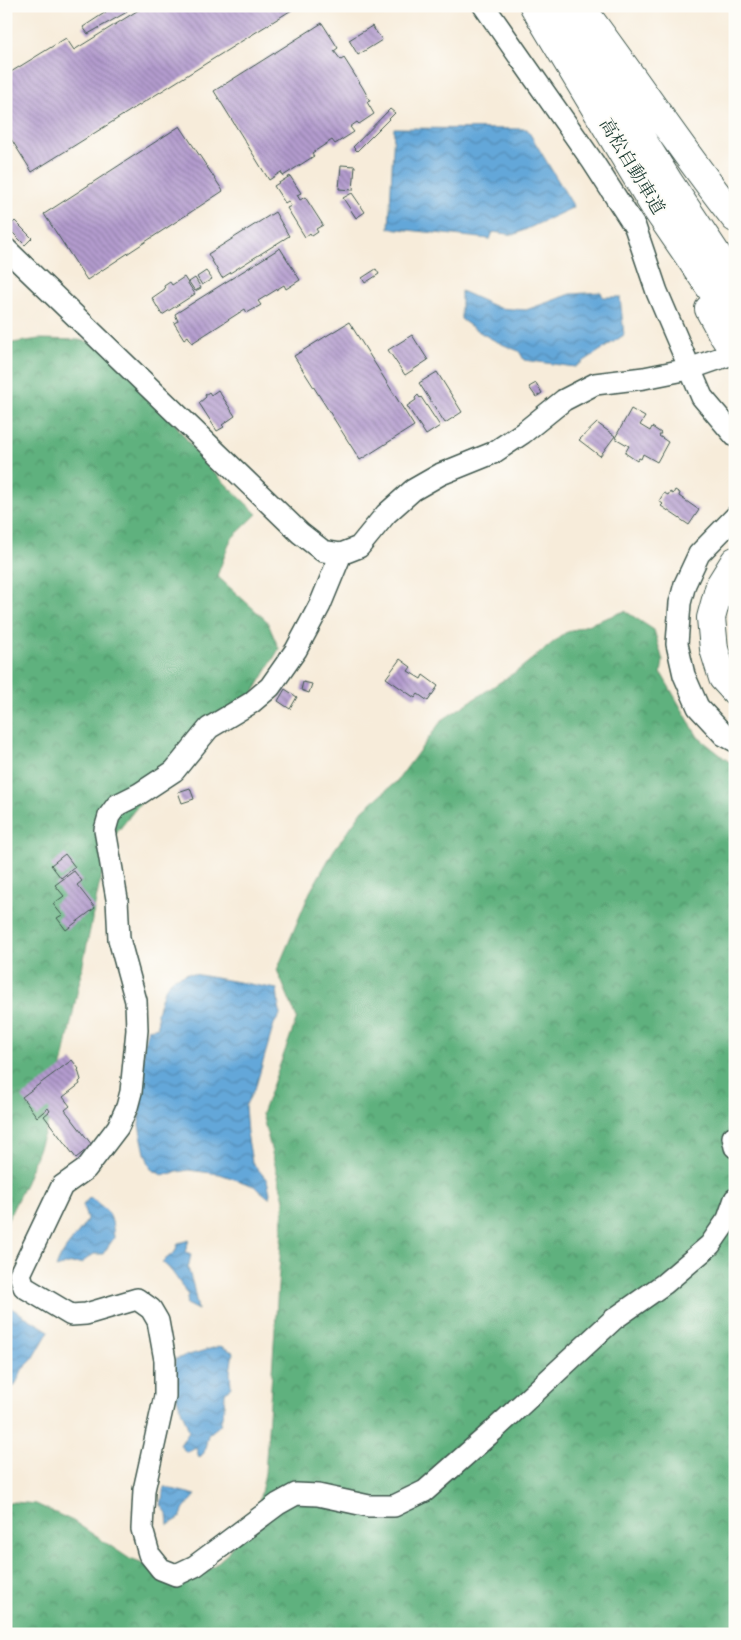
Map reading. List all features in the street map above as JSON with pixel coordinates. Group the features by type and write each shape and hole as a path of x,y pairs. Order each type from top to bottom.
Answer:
{"highway":[{"path":"580,6 592,59 704,179 735,218"},
{"name":"高松自動車道","path":"542,7 592,59 668,181 735,282"},
{"name":"高松自動車道","path":"592,59 652,204 731,341"},
{"path":"735,561 720,585 711,618 714,649 723,678 735,691"},
{"path":"735,590 730,597 725,625 731,655 735,662"}],"street":[{"path":"484,6 593,162 635,227 657,292 702,397 735,436"},
{"path":"6,249 300,533 323,550 340,554 360,547 386,514 413,490 442,474 493,453 523,433 564,400 595,384 644,378 689,368 731,341"},
{"path":"735,517 699,554 685,584 680,603 677,644 684,676 698,707 724,734 735,741"},
{"path":"340,554 320,605 296,650 270,687 251,703 209,728 174,771 139,794 117,805 109,816 105,830 117,899 119,939 136,1002 137,1030 131,1092 118,1127 86,1169 62,1186 20,1274 24,1286 71,1315 86,1314 136,1299 151,1309 158,1321 165,1360 165,1396 144,1490 142,1529 149,1554 162,1569 176,1575 195,1566 278,1504 296,1494 318,1495 369,1506 394,1506 425,1491 493,1432 614,1319 664,1284 710,1245 728,1219 735,1199"}],"green space":[{"path":"39,339 79,340 110,346 133,355 150,370 165,392 170,417 205,464 257,514 231,539 217,576 267,621 279,649 248,702 205,721 111,840 99,886 53,1110 26,1182 6,1223 6,344"},
{"path":"625,611 654,630 663,661 661,673 698,737 728,761 735,764 735,1634 6,1634 6,1504 14,1502 36,1504 73,1521 130,1559 170,1574 192,1577 205,1573 226,1555 258,1507 265,1473 284,1200 262,1114 297,1018 277,970 310,892 334,850 363,810 397,781 442,720 517,671 565,633"}],"water":[{"path":"394,128 527,129 574,207 514,235 493,232 490,239 389,228"},
{"path":"461,291 499,308 526,310 571,294 601,292 603,297 620,297 624,335 575,367 524,360 519,351 503,345 461,319"},
{"path":"188,973 277,989 280,1015 274,1024 256,1086 245,1106 252,1162 267,1180 270,1193 269,1198 254,1186 220,1174 188,1170 162,1175 151,1169 145,1153 139,1125 144,1044 148,1029 158,1027 157,1012 164,990 172,979"},
{"path":"90,1197 109,1214 114,1238 103,1254 94,1254 81,1263 68,1264 56,1268 58,1261 87,1220 83,1205"},
{"path":"189,1240 185,1252 191,1255 188,1268 198,1310 186,1304 188,1294 173,1273 162,1262 175,1252 178,1243"},
{"path":"11,1308 49,1331 33,1359 22,1370 15,1386 6,1388 6,1316"},
{"path":"220,1346 233,1352 230,1372 231,1386 225,1393 220,1425 208,1435 204,1453 199,1458 196,1447 186,1452 180,1445 189,1431 173,1387 175,1359"},
{"path":"164,1487 196,1495 184,1509 180,1518 168,1525 167,1513 161,1505"}],"building":[{"path":"103,6 123,6 127,12 88,34 83,27 106,12"},
{"path":"145,6 298,6 32,172 6,131 6,75 66,38 74,50"},
{"path":"322,23 338,48 334,51 341,60 344,58 370,101 367,102 374,114 359,124 357,122 350,127 354,132 335,144 332,140 312,153 314,156 283,176 281,172 269,180 214,91"},
{"path":"372,26 382,40 358,55 349,40"},
{"path":"390,109 395,113 357,151 353,147"},
{"path":"180,126 223,191 87,280 44,214"},
{"path":"341,165 355,166 353,190 339,189"},
{"path":"290,176 301,193 297,195 300,200 305,197 323,225 316,229 318,232 312,236 310,233 305,237 287,208 291,206 288,201 285,203 274,186"},
{"path":"352,193 365,212 356,218 343,198"},
{"path":"275,212 289,236 222,278 208,254"},
{"path":"15,221 32,238 25,245 8,228"},
{"path":"280,248 300,280 286,289 284,285 258,301 261,305 247,313 245,309 192,343 188,336 184,339 174,323 178,321 175,314"},
{"path":"376,269 379,274 365,283 362,278"},
{"path":"206,271 212,279 202,285 197,277"},
{"path":"184,277 195,294 162,315 152,298 165,289 164,286 170,282 172,285"},
{"path":"195,278 201,288 195,291 189,282"},
{"path":"349,322 414,426 360,460 294,356"},
{"path":"412,335 428,360 405,375 388,350"},
{"path":"437,372 462,412 445,423 419,383"},
{"path":"536,383 542,393 536,397 529,387"},
{"path":"218,390 235,416 217,431 199,403 209,392 211,395"},
{"path":"418,395 440,426 426,435 407,406 416,400 415,398"},
{"path":"631,409 645,417 640,425 650,431 652,427 661,433 659,436 668,442 657,462 643,454 641,459 639,458 637,461 625,453 629,446 615,438"},
{"path":"597,423 615,436 600,456 579,440"},
{"path":"675,490 680,493 679,496 699,510 689,525 661,506 663,504 659,501 664,493 668,495 670,492 673,494"},
{"path":"400,659 411,667 408,671 421,679 423,675 438,686 428,701 418,694 415,698 386,678"},
{"path":"303,682 312,684 309,693 301,690"},
{"path":"285,689 297,697 290,709 278,701"},
{"path":"190,788 194,799 182,803 178,792"},
{"path":"65,854 75,867 61,878 51,865"},
{"path":"74,871 82,881 77,885 95,908 66,930 57,918 62,915 53,904 64,896 55,885"},
{"path":"72,1060 79,1069 81,1080 80,1084 63,1097 70,1106 65,1110 92,1145 76,1158 44,1116 50,1111 48,1108 37,1117 22,1097"}]}
